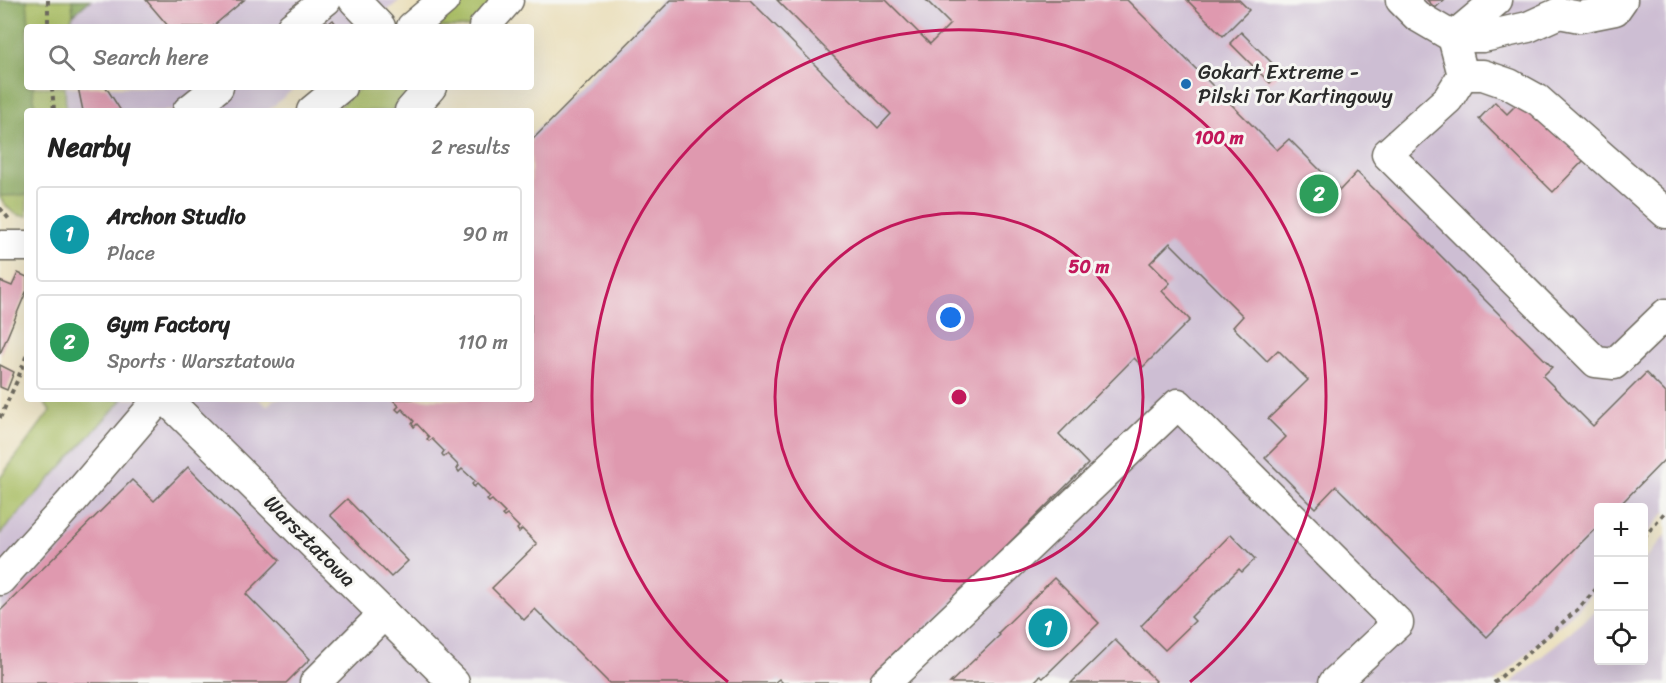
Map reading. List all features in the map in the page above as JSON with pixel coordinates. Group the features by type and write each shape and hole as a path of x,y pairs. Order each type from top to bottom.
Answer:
{"street":[{"path":"296,24 326,0"},
{"path":"354,0 377,24"},
{"path":"416,24 444,0"},
{"path":"1401,0 1417,16 1453,37 1483,37 1528,27 1563,6 1580,17 1615,10 1622,0"},
{"path":"1453,37 1497,0"},
{"path":"487,24 509,1"},
{"path":"1453,37 1463,75 1448,99 1387,153 1596,362 1614,364 1666,314"},
{"path":"1463,75 1483,75 1509,84 1538,100 1666,213"},
{"path":"192,108 214,90"},
{"path":"316,108 337,90"},
{"path":"413,108 428,90"},
{"path":"0,246 24,246"},
{"path":"0,580 71,502 156,402"},
{"name":"Warsztatowa","path":"169,402 454,683"},
{"path":"885,683 1178,404 1398,623 1334,683"},
{"path":"315,683 384,614"}],"path":[{"path":"48,0 48,24"},
{"path":"52,90 54,108"},
{"path":"0,418 24,362"},
{"path":"1648,533 1666,511"},
{"path":"1494,683 1594,592"}],"shaded area":[{"path":"90,0 400,0 372,24 69,24 73,15"},
{"path":"662,0 1666,0 1666,511 1648,533 1648,503 1594,503 1594,591 1578,609 1494,683 0,683 0,534 120,402 262,402 267,406 271,402 534,402 534,132"},
{"path":"65,90 292,90 271,108 66,108"},
{"path":"1666,535 1666,683 1511,683 1594,611 1594,665 1648,665 1648,555"}],"green space":[{"path":"0,0 90,0 73,15 69,24 24,24 24,90 65,90 66,108 24,108 24,216 15,213 0,198"},
{"path":"0,0 27,0 29,24 24,24 24,90 33,90 35,108 24,108 24,195 0,196"},
{"path":"72,0 90,0 73,15"},
{"path":"465,0 494,0 472,24 437,24"},
{"path":"358,90 410,90 394,108 337,108"},
{"path":"43,402 120,402 0,534 0,478 50,411"}],"building":[{"path":"146,0 244,0 216,24 166,24"},
{"path":"671,0 750,0 878,128 891,114 777,0 886,0 930,44 950,24 926,0 1127,0 1277,150 1289,139 1340,190 1357,172 1552,367 1543,376 1593,426 1646,373 1666,393 1666,458 1622,503 1594,503 1594,530 1487,637 1336,486 1315,508 1265,458 1286,437 1268,419 1308,380 1278,350 1267,361 1233,327 1243,316 1170,243 1150,263 1170,283 1162,291 1190,320 1143,367 1134,358 1059,434 1088,464 869,683 783,683 779,679 774,683 609,683 535,609 524,620 492,588 537,544 522,529 519,532 517,529 519,527 507,515 504,517 502,515 505,513 492,500 489,502 487,500 490,497 477,484 474,487 472,484 475,481 462,469 459,472 457,469 459,466 447,454 444,457 442,454 444,451 432,439 429,441 427,439 429,437 417,424 414,427 412,424 414,421 402,409 399,412 396,409 399,406 395,402 534,402 534,138"},
{"path":"1187,0 1239,0 1249,10 1223,36"},
{"path":"1427,0 1444,0 1432,11 1434,7"},
{"path":"1241,32 1281,72 1270,83 1230,43"},
{"path":"79,90 108,90 119,108 82,108"},
{"path":"1495,102 1507,114 1516,105 1531,106 1584,160 1553,192 1479,119"},
{"path":"18,273 24,276 24,297 0,354 0,281 12,286"},
{"path":"0,365 14,372 7,390 0,387"},
{"path":"188,467 280,560 246,594 310,659 286,683 0,683 0,611 132,480 154,501"},
{"path":"347,499 408,561 391,577 330,515"},
{"path":"1231,534 1255,559 1242,572 1239,569 1191,617 1195,621 1165,650 1141,626"},
{"path":"1054,578 1099,623 1043,678 1040,676 1033,683 950,683 1000,635 998,633"},
{"path":"1115,640 1156,681 1154,683 1071,683"}],"place":[{"name":"Gokart Extreme - Pilski Tor Kartingowy","path":"1186,84"},
{"name":"Gym Factory","path":"1319,194"},
{"name":"Archon Studio","path":"1048,628"}]}
